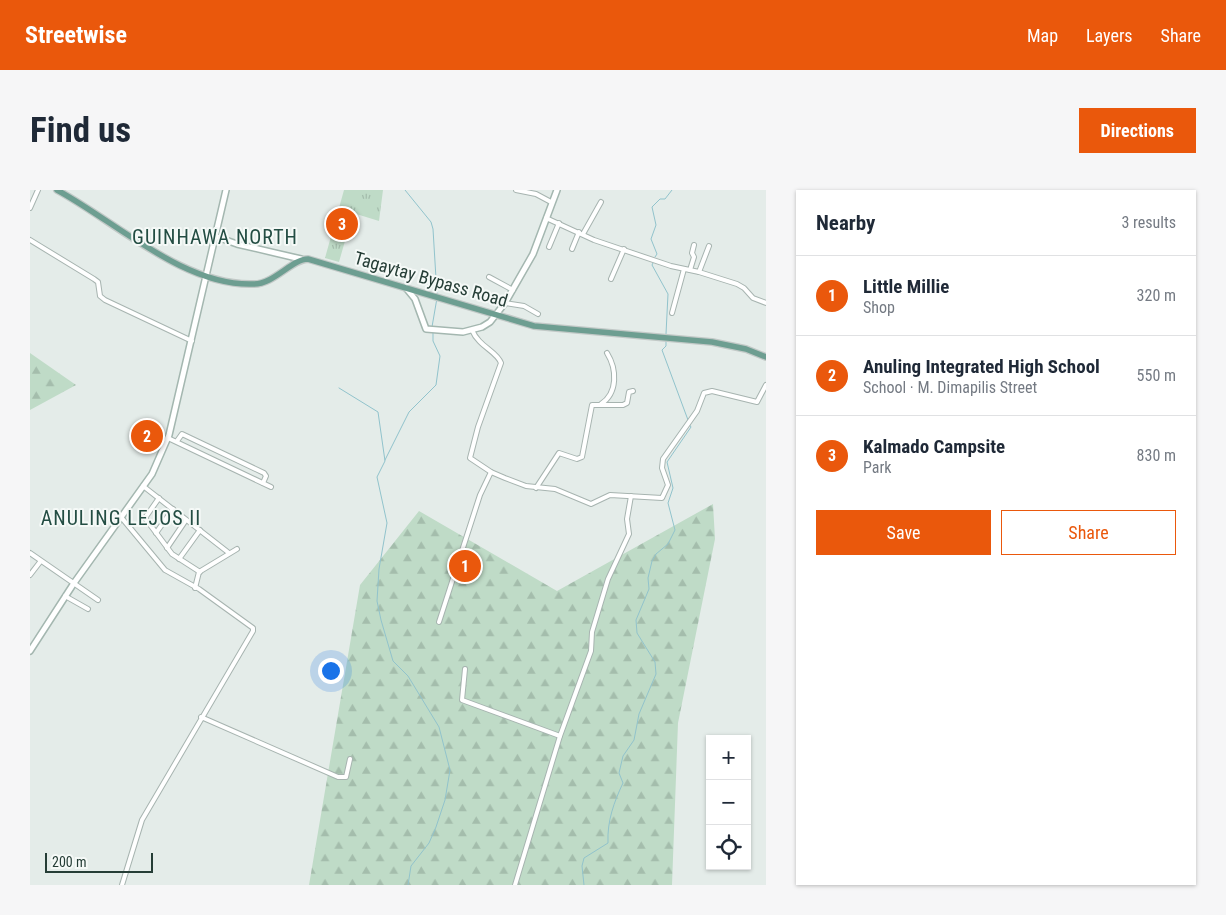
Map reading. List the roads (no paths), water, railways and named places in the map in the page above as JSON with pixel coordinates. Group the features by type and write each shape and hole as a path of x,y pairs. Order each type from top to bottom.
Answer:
{"main road":[{"path":"57,190 95,212 148,248 205,276 228,283 259,284 292,267 301,260"},
{"path":"30,651 65,596 158,465 168,438 188,358 214,236 226,190"},
{"path":"402,286 412,294 425,328 433,330 472,330 486,325 505,303 533,254 557,190"},
{"path":"214,236 237,244 301,260"},
{"name":"Tagaytay Bypass Road","path":"301,260 311,259 358,275 542,327 724,344 746,349 766,358"}],"street":[{"path":"30,208 38,190"},
{"path":"516,190 536,194 551,202"},
{"path":"572,249 601,202"},
{"path":"546,218 624,250 740,285 753,298 766,304"},
{"path":"549,247 560,224"},
{"path":"30,240 98,282 100,296 105,300 192,341"},
{"path":"690,270 694,256 692,253 694,245"},
{"path":"700,272 709,246"},
{"path":"611,279 624,250"},
{"path":"672,313 684,269"},
{"path":"489,277 513,290"},
{"path":"505,303 524,306 538,314"},
{"path":"472,330 478,342 500,360 470,458 491,472 536,488 555,489 591,504 608,495 659,499 665,495 668,485 662,462 692,419 706,392 722,393 753,403 759,400 766,385"},
{"path":"602,404 608,399 614,381 613,364 607,353"},
{"path":"536,488 559,453 577,459 582,457 591,406 625,404 629,392 633,391"},
{"path":"178,441 182,434 264,472 266,476 263,483"},
{"path":"168,438 178,441 271,487"},
{"path":"220,462 224,454"},
{"path":"439,622 480,495 491,472"},
{"path":"143,486 229,553"},
{"path":"515,885 560,736 592,645 592,632 608,579 629,534 627,519 630,496"},
{"path":"159,498 145,518 167,548 179,559 200,572"},
{"path":"156,533 173,509"},
{"path":"121,517 165,570 253,628 253,631 142,820 122,885"},
{"path":"167,548 186,520"},
{"path":"179,559 200,530"},
{"path":"195,588 200,572 237,549"},
{"path":"30,553 40,562 98,600"},
{"path":"30,575 40,562"},
{"path":"65,596 88,609"},
{"path":"465,669 462,700 560,736"},
{"path":"201,717 338,777 346,776 350,759"}],"waterway":[{"path":"405,190 431,222 437,295"},
{"path":"655,257 657,254 651,239 656,225 652,207 660,199 665,199 672,190"},
{"path":"653,263 652,265 668,294 666,334"},
{"path":"432,327 437,298"},
{"path":"385,460 409,412 436,385 440,356 433,341 433,331"},
{"path":"666,341 666,346 662,350 688,420"},
{"path":"339,388 378,412 385,461 377,477 387,523 379,569 377,601 393,661 408,676 439,727 450,770 445,800 436,827 429,843 411,866 408,885"},
{"path":"584,885 582,866 584,858 608,843 612,812 623,783 619,773 623,756 634,740 639,714 656,674 655,662 637,633 636,620 649,589 648,578 652,561 656,554 668,544 675,530 668,503 673,488 667,462 691,427 689,424"}],"place":[{"name":"Kalmado Campsite","path":"342,224"},
{"name":"Anuling Integrated High School","path":"147,436"},
{"name":"Little Millie","path":"465,566"}],"district":[{"name":"GUINHAWA NORTH","path":"215,237"},
{"name":"ANULING LEJOS II","path":"121,518"}]}
